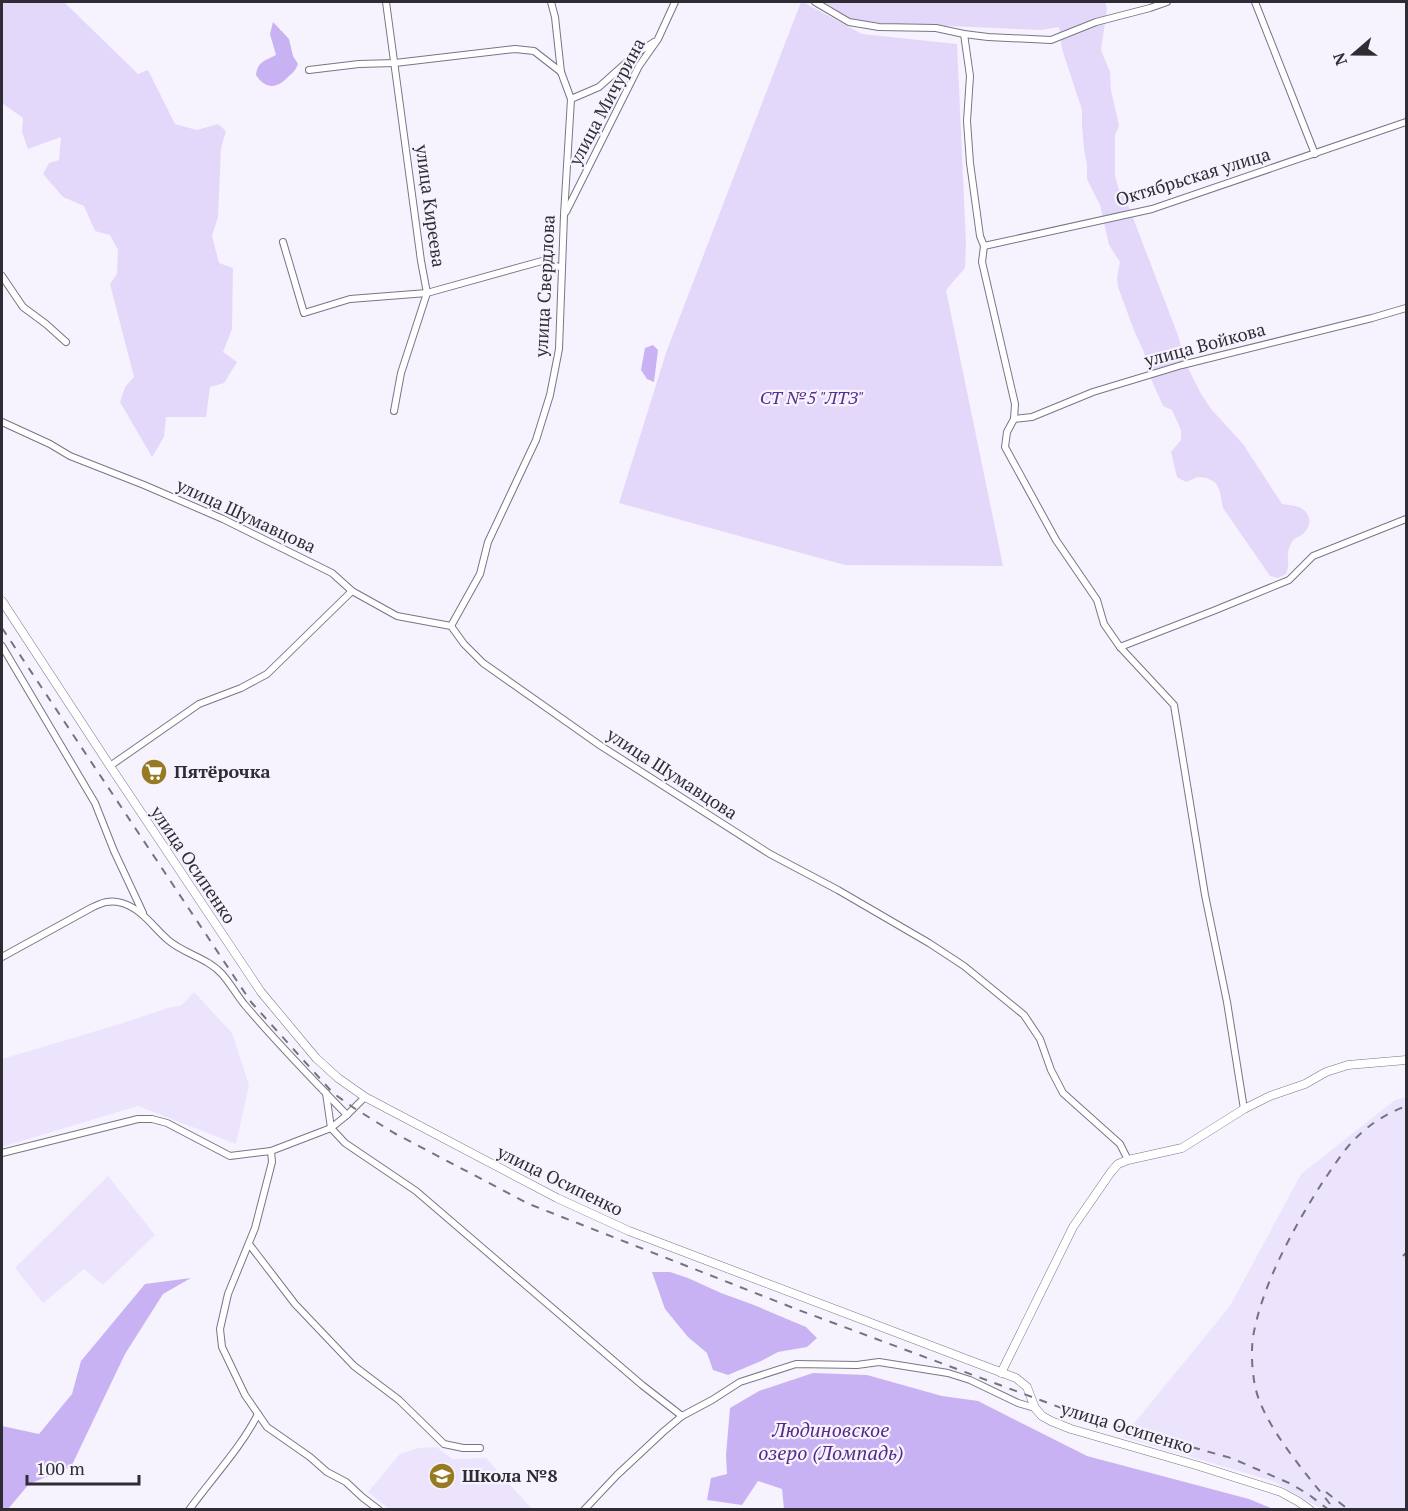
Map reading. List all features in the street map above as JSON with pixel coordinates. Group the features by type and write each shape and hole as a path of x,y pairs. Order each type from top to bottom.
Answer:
{"street":[{"name":"улица Киреева","path":"387,2 427,294 401,373 394,411"},
{"name":"улица Свердлова","path":"451,626 480,574 488,542 536,440 559,349 571,99 561,72 555,17 551,2"},
{"name":"улица Мичурина","path":"564,215 639,66 658,39 675,2"},
{"path":"815,2 849,22 879,27 936,28 964,34 1051,40 1096,22 1167,2"},
{"path":"1255,2 1315,154"},
{"path":"964,34 970,76 967,121 970,163 980,236 984,246 982,262 1015,404 1014,419 1007,432 1005,447 1056,540 1097,600 1104,624 1120,647 1174,705 1205,895 1227,1002 1244,1109"},
{"path":"571,99 599,87 637,53 658,39"},
{"path":"309,70 515,49 534,51 561,72"},
{"name":"Октябрьская улица","path":"984,246 1152,209 1407,122"},
{"path":"283,242 304,313 350,298 427,294 542,261 562,268"},
{"path":"2,276 23,307 66,342"},
{"name":"улица Войкова","path":"1014,419 1032,417 1093,392 1182,365 1407,308"},
{"name":"улица Шумавцова","path":"2,422 70,456 223,519 332,573 352,591 397,616 451,626 464,644 483,663 601,746 770,854 838,890 964,966 1024,1015 1040,1039 1051,1070 1063,1093 1120,1144 1128,1160"},
{"path":"1120,647 1289,580 1313,556 1407,519"},
{"path":"110,766 199,704 241,688 267,674 352,591"},
{"name":"улица Осипенко","path":"2,601 261,992 315,1058 365,1097 557,1198 629,1231 1016,1378 1027,1387 1035,1408 1042,1416 1071,1430 1281,1492 1310,1509"},
{"path":"2,646 95,803 114,852 143,914 168,940 190,954 205,960 222,973 242,1002 347,1115"},
{"path":"2,947 4,955 105,901 121,903 143,914"},
{"path":"1001,1372 1073,1227 1118,1164 1182,1148 1244,1109 1270,1096 1305,1084 1326,1072 1348,1065 1407,1059"},
{"path":"326,1093 330,1128 345,1143 416,1191 642,1385 682,1416"},
{"path":"2,1153 138,1119 152,1119 167,1123 230,1156 271,1151 330,1128 365,1097"},
{"path":"271,1151 272,1162 255,1228 228,1294 220,1329 222,1347 238,1383 267,1426 310,1457 327,1473 346,1482 379,1509"},
{"path":"249,1244 295,1304 354,1366 399,1400 444,1444 463,1448 480,1448"},
{"path":"584,1509 682,1416 740,1382 796,1364 857,1365 879,1362 948,1373 1035,1408"},
{"path":"189,1509 240,1443 258,1414"}],"shaded area":[{"path":"194,992 232,1033 249,1085 236,1144 138,1106 2,1147 2,1059 182,1005"},
{"path":"1406,1097 1406,1509 1321,1509 1273,1481 1123,1437 1230,1306 1301,1174 1395,1100"},
{"path":"108,1176 155,1235 103,1285 84,1269 43,1303 15,1268"},
{"name":"Школа №8","path":"437,1447 452,1459 486,1458 532,1509 389,1509 368,1492 400,1454 418,1448"}],"green space":[{"path":"2,2 64,2 138,74 148,70 175,124 197,130 218,124 226,131 221,148 218,217 212,236 219,263 233,268 232,329 223,352 237,362 224,383 210,387 206,417 166,417 164,437 152,457 120,402 125,387 134,377 110,284 117,274 118,250 110,235 95,231 84,206 63,197 43,174 49,163 59,160 61,137 28,149 22,132 23,118 2,103"},
{"name":"СТ №5 \"ЛТЗ\"","path":"801,2 862,34 957,44 966,243 965,268 946,290 1003,566 845,565 619,503 667,350"},
{"path":"817,2 1105,2 1107,8 1101,50 1110,72 1111,90 1119,126 1115,135 1115,176 1119,190 1125,197 1179,338 1184,360 1200,392 1211,409 1243,444 1282,504 1299,507 1308,516 1307,530 1293,541 1289,549 1286,574 1278,578 1270,576 1223,508 1216,483 1207,478 1198,477 1186,482 1177,477 1171,452 1181,440 1181,430 1172,410 1163,406 1148,372 1144,352 1118,287 1120,262 1109,245 1100,205 1087,179 1082,110 1062,49 1059,27 1041,30 855,22"}],"water":[{"path":"273,22 289,39 293,56 298,64 294,72 285,80 272,86 264,83 256,75 260,64 276,55 270,34"},
{"path":"653,345 658,350 654,382 647,379 641,370 645,348"},
{"path":"652,1272 670,1272 688,1278 806,1327 817,1338 807,1347 778,1352 728,1375 713,1370 707,1353 688,1337 665,1309"},
{"path":"191,1278 163,1294 125,1354 71,1467 29,1484 8,1509 2,1509 2,1426 39,1434 72,1394 81,1361 145,1284"},
{"name":"Людиновское озеро (Ломпадь)","path":"813,1373 867,1375 942,1396 978,1401 1087,1456 1249,1499 1273,1509 784,1509 782,1489 758,1481 742,1505 707,1500 711,1478 727,1474 726,1455 730,1408 759,1391"}],"railway":[{"path":"2,628 251,1002 333,1093 354,1108 394,1133 529,1204 796,1309 1091,1419 1231,1458 1289,1483 1329,1510"},
{"path":"1330,1504 1286,1448 1259,1401 1252,1362 1253,1337 1264,1296 1281,1256 1324,1180 1339,1158 1362,1132 1380,1119 1406,1106"},
{"path":"1403,1256 1406,1253"},
{"path":"1326,1492 1349,1510"}],"place":[{"name":"Пятёрочка","path":"154,772"},
{"name":"Школа №8","path":"442,1476"}]}
